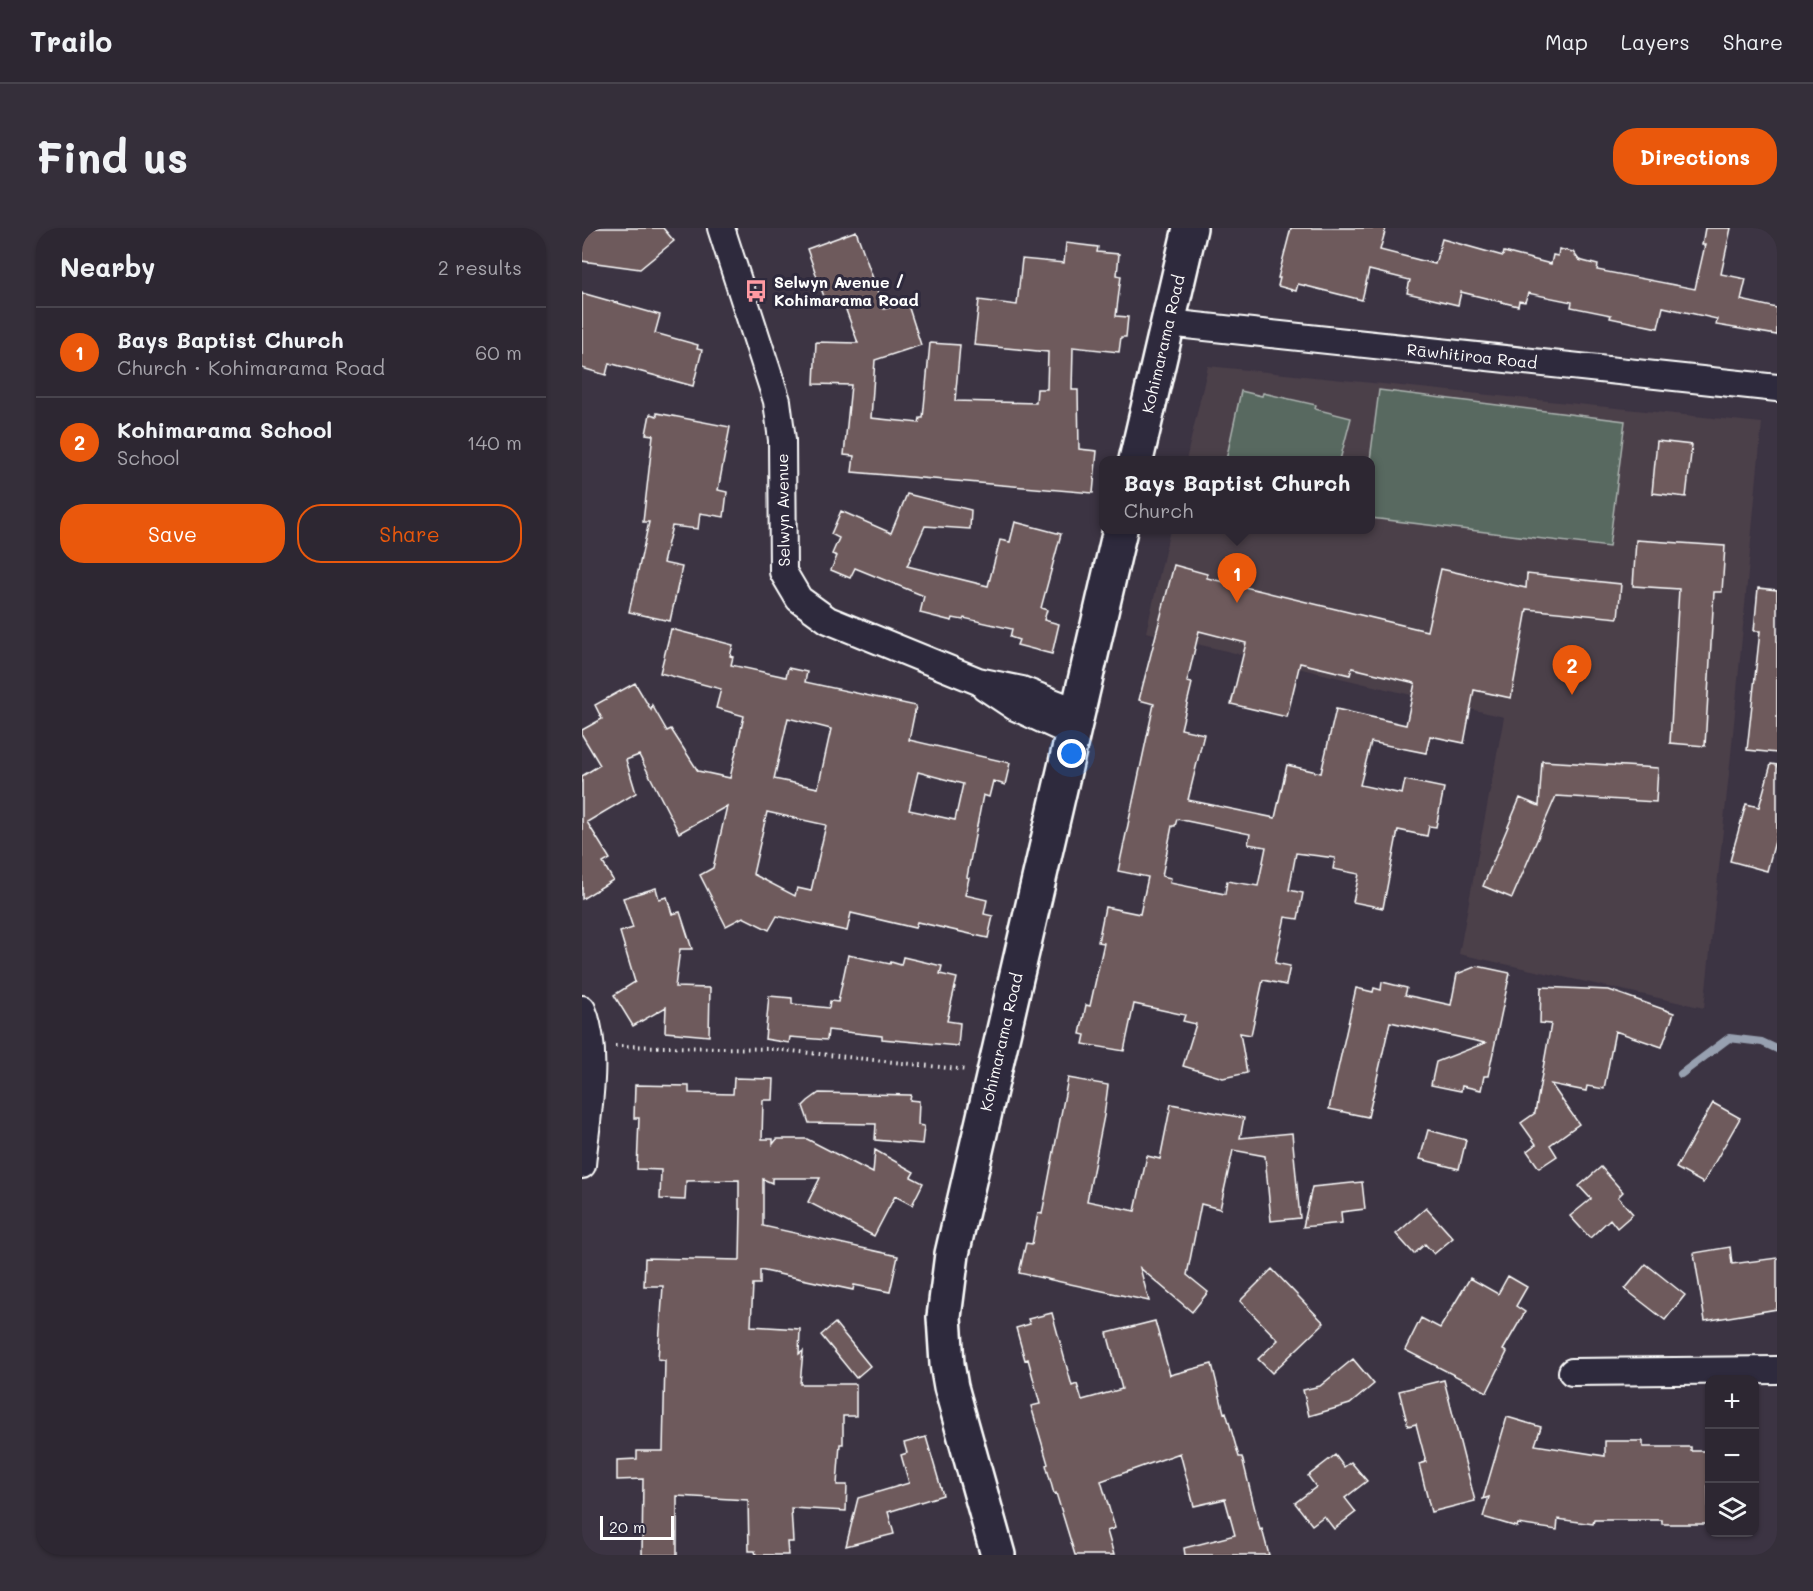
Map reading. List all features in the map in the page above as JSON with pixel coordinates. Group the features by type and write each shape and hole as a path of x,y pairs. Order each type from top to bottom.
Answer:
{"main road":[{"name":"Kohimarama Road","path":"1137,456 1190,228"},
{"name":"Kohimarama Road","path":"998,1555 951,1388 944,1317 952,1254 1119,534"}],"street":[{"name":"Selwyn Avenue","path":"721,228 777,401 781,422 783,572 799,599 828,620 978,681 1022,690 1075,722"},
{"name":"Rāwhitiroa Road","path":"1168,323 1777,388"},
{"path":"582,1009 589,1029 591,1045 582,1165"},
{"path":"1572,1371 1777,1370"}],"path":[{"path":"591,1045 773,1049 994,1072"}],"shaded area":[{"path":"1208,366 1762,423 1731,755 1704,1008 1459,954 1504,717 1146,632 1169,534 1375,534 1375,456 1187,456"}],"green space":[{"path":"1379,390 1625,421 1609,547 1375,518 1375,456 1371,456"},
{"path":"1241,391 1262,396 1263,393 1316,405 1315,409 1351,418 1341,456 1227,456"}],"building":[{"path":"582,228 663,228 674,241 640,269 582,261"},
{"path":"1291,228 1386,228 1380,250 1435,264 1442,239 1503,256 1504,252 1551,264 1553,255 1558,256 1559,249 1573,252 1579,260 1598,265 1597,270 1695,289 1705,245 1702,245 1705,228 1731,228 1721,274 1746,279 1741,300 1777,308 1777,335 1716,325 1717,319 1663,307 1658,328 1610,318 1611,315 1571,307 1572,302 1528,293 1525,302 1519,301 1518,306 1461,292 1458,305 1407,293 1410,280 1369,270 1362,300 1298,284 1296,291 1278,286"},
{"path":"856,231 884,309 907,302 921,345 875,360 871,418 919,423 920,418 923,418 930,343 960,345 955,401 1036,403 1037,389 1047,389 1048,352 974,345 979,300 1017,305 1022,259 1064,263 1066,243 1098,247 1097,252 1119,254 1117,275 1121,276 1116,316 1128,317 1126,337 1121,337 1119,352 1073,347 1072,390 1078,390 1079,449 1097,451 1093,493 852,472 854,456 844,455 851,385 814,384 816,342 858,343 842,299 827,305 807,249"},
{"path":"582,293 660,315 655,333 698,345 697,349 702,350 693,386 609,363 606,375 582,368"},
{"path":"657,413 730,427 718,490 727,492 724,517 700,513 698,529 672,526 663,563 682,567 670,621 629,612 649,522 643,522 653,435 646,434 650,414 657,416"},
{"path":"1657,441 1692,445 1686,497 1652,493"},
{"path":"907,494 971,510 970,529 925,526 907,566 988,586 1000,540 1010,542 1015,522 1061,534 1041,608 1047,610 1044,620 1059,624 1052,654 1017,645 1019,640 1010,637 1012,629 964,618 963,620 953,618 952,621 920,613 924,596 855,568 850,578 831,570 837,556 832,554 839,538 831,534 841,511 891,533"},
{"path":"1636,540 1725,546 1722,592 1714,592 1705,746 1670,743 1679,589 1633,586"},
{"path":"1174,565 1207,574 1207,578 1427,631 1441,569 1526,588 1527,574 1621,584 1618,618 1527,609 1511,698 1474,690 1464,743 1430,736 1426,753 1371,742 1360,785 1402,794 1405,780 1444,788 1436,827 1429,826 1427,836 1398,830 1383,908 1353,902 1359,874 1333,869 1335,858 1296,853 1289,890 1303,893 1298,919 1285,917 1275,963 1290,966 1286,985 1263,980 1251,1035 1240,1033 1247,1073 1223,1078 1183,1066 1196,1024 1183,1021 1185,1015 1134,1004 1124,1051 1083,1044 1085,1035 1080,1034 1086,1005 1090,1006 1104,943 1098,942 1105,907 1140,914 1148,877 1118,871 1154,704 1139,700","holes":["1199,631 1246,643 1231,704 1287,717 1300,663 1350,675 1352,668 1415,683 1406,725 1336,709 1321,773 1287,765 1275,818 1188,800 1204,734 1181,729 1192,683 1187,682","1177,819 1250,834 1248,844 1266,847 1258,886 1227,881 1225,894 1170,883 1171,878 1162,876 1172,826 1175,826"]},
{"path":"1758,588 1777,590 1777,753 1747,750 1760,631 1754,631"},
{"path":"671,629 733,645 730,656 733,657 731,665 786,677 788,668 807,672 805,682 916,706 909,740 1010,763 1005,785 993,781 989,797 983,795 967,877 969,878 965,895 987,900 984,914 993,916 988,938 917,922 915,928 851,913 847,931 777,916 769,930 743,917 726,926 700,875 713,868 727,806 679,833 639,755 626,760 636,793 587,822 610,859 603,863 613,880 582,899 582,776 600,765 582,735 582,730 602,719 595,705 635,683 651,710 652,705 667,731 671,729 698,771 730,778 744,716 716,708 721,689 660,673","holes":["788,718 831,729 818,788 774,779","918,772 963,784 955,820 909,810","767,812 826,825 811,891 797,888 795,896 753,874"]},
{"path":"1542,761 1658,768 1656,802 1556,796 1512,898 1483,886 1520,798 1539,806"},
{"path":"1771,764 1777,765 1777,834 1767,871 1730,861 1746,804 1759,807"},
{"path":"656,888 659,899 667,897 672,914 680,912 692,949 680,949 675,987 710,988 709,1036 665,1032 666,1007 633,1026 614,995 635,982 620,932 633,928 623,898"},
{"path":"848,955 901,965 903,957 942,966 940,974 957,978 947,1021 960,1023 958,1046 882,1039 882,1036 828,1030 827,1040 790,1037 789,1043 765,1039 769,996 792,998 792,1004 829,1008 830,1001 838,1002"},
{"path":"1477,966 1510,973 1488,1076 1484,1076 1481,1090 1462,1086 1461,1091 1431,1085 1436,1062 1485,1043 1390,1022 1368,1117 1329,1109 1356,988 1373,992 1374,988 1381,990 1382,982 1407,988 1405,995 1451,1005 1457,974"},
{"path":"1541,987 1609,990 1674,1013 1662,1047 1615,1031 1604,1089 1587,1086 1586,1091 1551,1084 1579,1124 1550,1145 1557,1156 1539,1168 1527,1151 1536,1144 1521,1123 1535,1113 1551,1024 1540,1023"},
{"path":"734,1078 774,1079 773,1100 763,1100 762,1139 773,1139 773,1144 777,1139 807,1139 873,1173 875,1150 914,1172 911,1177 923,1183 912,1205 895,1196 874,1236 808,1202 820,1178 772,1178 772,1183 763,1179 763,1226 898,1256 890,1292 854,1285 853,1290 760,1270 760,1284 753,1284 751,1326 800,1329 799,1354 803,1351 800,1384 856,1384 856,1416 843,1416 843,1444 840,1444 837,1485 847,1485 846,1511 791,1508 793,1542 787,1542 788,1555 756,1555 755,1551 749,1551 748,1500 677,1496 677,1555 642,1555 643,1479 617,1480 617,1460 637,1459 637,1451 663,1451 665,1360 658,1359 663,1286 644,1286 645,1258 740,1260 741,1209 739,1209 739,1180 686,1181 685,1200 660,1199 661,1170 637,1169 639,1118 634,1118 635,1085 689,1086 689,1093 733,1094"},
{"path":"1068,1078 1108,1085 1087,1201 1135,1211 1147,1156 1160,1159 1171,1104 1244,1118 1240,1138 1292,1133 1300,1218 1271,1221 1265,1156 1233,1150 1220,1209 1201,1204 1187,1275 1208,1292 1192,1312 1140,1268 1149,1301 1019,1273 1026,1243 1032,1244 1038,1213 1042,1214"},
{"path":"819,1093 911,1095 910,1100 919,1101 918,1125 924,1126 922,1144 875,1140 876,1124 809,1123 803,1106"},
{"path":"1713,1103 1740,1118 1703,1183 1676,1168"},
{"path":"1428,1130 1466,1140 1459,1169 1420,1159"},
{"path":"1601,1167 1623,1192 1618,1197 1633,1214 1617,1228 1610,1219 1590,1238 1570,1216 1591,1199 1579,1186"},
{"path":"1362,1182 1365,1209 1341,1212 1342,1223 1303,1227 1312,1187"},
{"path":"1426,1208 1453,1238 1434,1254 1425,1244 1414,1254 1396,1234"},
{"path":"1730,1247 1732,1264 1777,1258 1777,1309 1705,1321 1694,1253"},
{"path":"1646,1264 1685,1295 1665,1320 1625,1289"},
{"path":"1272,1269 1324,1323 1272,1373 1258,1359 1278,1340 1240,1301"},
{"path":"1508,1276 1527,1287 1516,1306 1525,1312 1503,1350 1507,1352 1487,1392 1405,1350 1421,1318 1440,1328 1470,1278 1498,1294"},
{"path":"1052,1313 1072,1386 1077,1384 1082,1400 1122,1389 1107,1333 1155,1321 1170,1375 1212,1364 1224,1413 1226,1412 1239,1457 1242,1457 1260,1530 1262,1529 1269,1555 1185,1555 1184,1548 1235,1535 1225,1499 1194,1506 1180,1453 1101,1481 1115,1528 1107,1531 1114,1555 1075,1555 1046,1465 1048,1464 1031,1406 1040,1404 1028,1359 1025,1360 1016,1328 1030,1324 1028,1319"},
{"path":"835,1323 870,1366 856,1378 821,1335"},
{"path":"1353,1359 1374,1384 1350,1404 1309,1416 1303,1390 1320,1386"},
{"path":"1444,1380 1475,1501 1431,1512 1419,1464 1426,1462 1416,1424 1408,1426 1399,1391"},
{"path":"1507,1417 1541,1427 1535,1445 1605,1456 1605,1441 1643,1441 1643,1447 1691,1447 1691,1451 1705,1451 1705,1524 1662,1524 1662,1520 1594,1520 1593,1524 1558,1519 1557,1530 1518,1524 1517,1527 1483,1517 1489,1497 1483,1499"},
{"path":"926,1437 943,1495 888,1512 894,1534 846,1546 858,1498 909,1483 901,1455 907,1453 904,1443"},
{"path":"1335,1455 1344,1467 1351,1462 1367,1481 1345,1498 1356,1512 1334,1529 1324,1516 1312,1525 1295,1503 1316,1487 1308,1476"}],"waterway":[{"path":"1681,1074 1729,1038 1762,1042 1777,1049"}],"place":[{"name":"Selwyn Avenue / Kohimarama Road","path":"756,291"},
{"name":"Bays Baptist Church","path":"1237,603"},
{"name":"Kohimarama School","path":"1572,695"}]}
